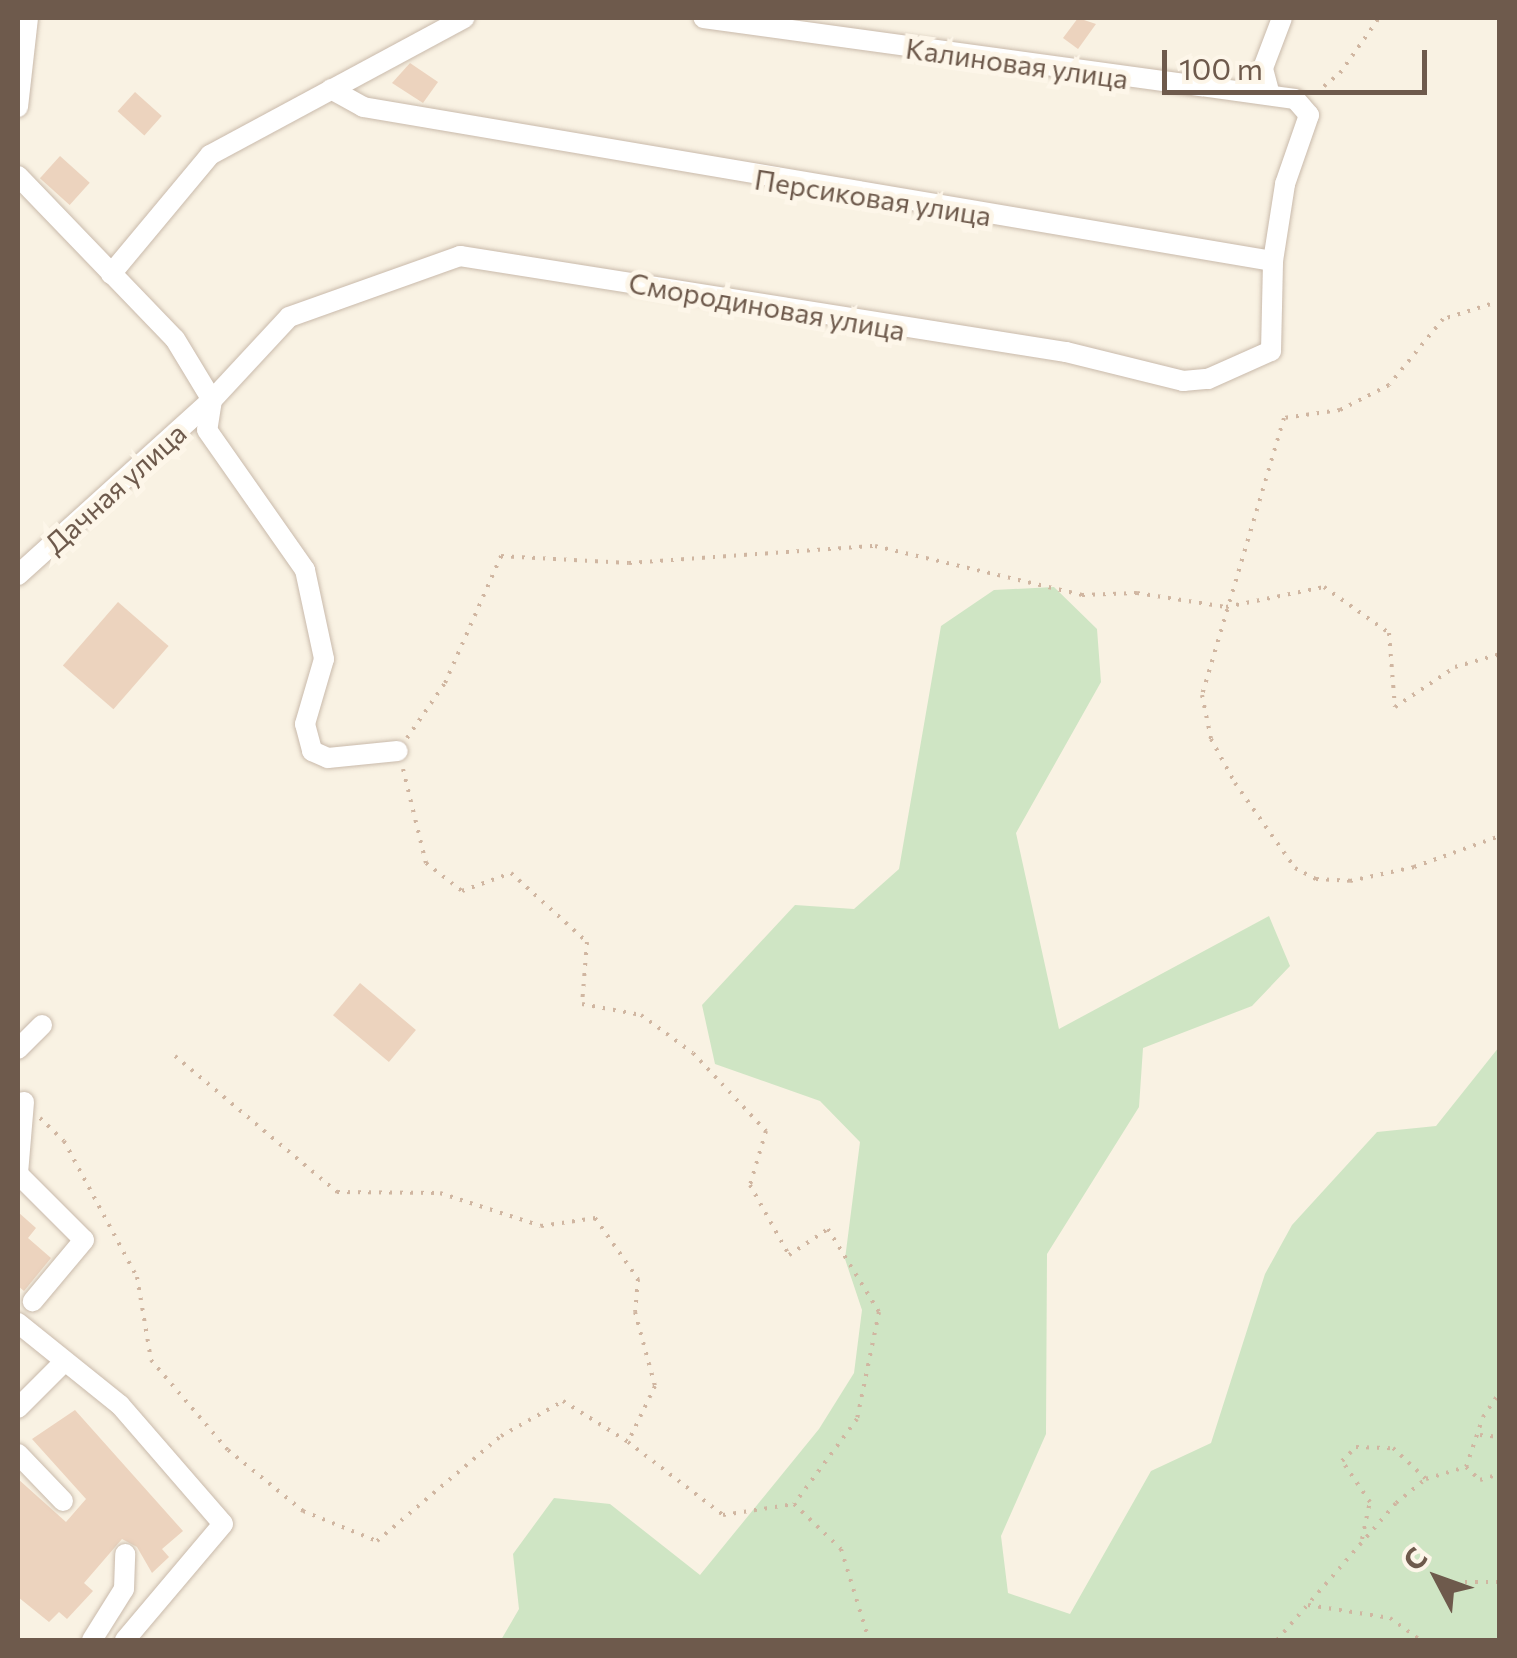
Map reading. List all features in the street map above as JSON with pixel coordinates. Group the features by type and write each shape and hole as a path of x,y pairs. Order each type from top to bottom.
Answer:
{"street":[{"path":"18,106 28,18"},
{"path":"111,274 210,155 464,18"},
{"name":"Калиновая улица","path":"704,18 1270,95 1304,110"},
{"path":"1270,95 1264,68 1282,18"},
{"name":"Персиковая улица","path":"331,89 362,107 1273,261"},
{"path":"1273,261 1285,184 1304,110"},
{"path":"18,176 174,339 212,400 206,430 305,570 324,659 305,724 312,751 328,758 398,751"},
{"name":"Смородиновая улица","path":"212,400 289,317 460,256 1066,352 1182,380 1208,378 1271,350 1273,261"},
{"name":"Дачная улица","path":"18,575 212,400"},
{"path":"18,1049 42,1025"},
{"path":"24,1102 18,1174 84,1240 33,1301"},
{"path":"18,1322 120,1405 223,1524 125,1640"},
{"path":"18,1408 64,1362"},
{"path":"18,1454 63,1501"},
{"path":"92,1640 124,1589 125,1554"}],"path":[{"path":"1304,110 1340,73 1379,18"},
{"path":"1500,301 1443,318 1389,385 1340,410 1284,418 1202,696 1212,740 1295,868 1316,879 1350,881 1500,836"},
{"path":"24,1102 64,1141 138,1277 151,1360 228,1450 302,1511 378,1542 501,1436 562,1401 628,1442 722,1514 794,1504 856,1419 879,1312 828,1229 789,1255 750,1185 766,1132 693,1053 641,1015 582,1004 588,942 511,874 462,890 426,863 398,751 445,684 501,556 630,563 876,546 1082,595 1136,593 1226,607 1324,587 1389,633 1395,707 1456,667 1500,654"},
{"path":"174,1056 337,1192 440,1193 541,1226 595,1218 638,1279 635,1312 656,1386 628,1442"},
{"path":"1277,1640 1361,1544 1426,1479 1466,1467 1483,1417 1500,1392"},
{"path":"1480,1435 1500,1437"},
{"path":"1361,1544 1370,1502 1342,1461 1356,1447 1393,1448 1426,1479"},
{"path":"1466,1467 1480,1480 1500,1474"},
{"path":"794,1504 841,1549 869,1640"},
{"path":"1465,1582 1500,1582"},
{"path":"1308,1605 1390,1618 1420,1640"}],"green space":[{"path":"1054,587 1097,629 1101,682 1016,833 1059,1029 1269,916 1290,966 1252,1006 1143,1048 1139,1107 1047,1254 1046,1434 1001,1536 1008,1593 1070,1614 1151,1471 1211,1443 1265,1274 1292,1225 1377,1132 1436,1126 1499,1047 1499,1640 501,1640 519,1609 513,1554 554,1498 610,1504 700,1575 819,1429 854,1373 862,1310 845,1259 860,1142 820,1101 715,1064 702,1005 795,905 854,909 899,869 941,626 994,590"}],"building":[{"path":"1078,18 1096,24 1078,49 1063,38"},
{"path":"410,63 438,82 423,103 392,83"},
{"path":"135,92 162,116 144,135 118,111"},
{"path":"60,156 90,183 70,205 40,178"},
{"path":"118,602 169,646 113,709 63,665"},
{"path":"360,983 416,1030 389,1062 333,1015"},
{"path":"18,1212 36,1228 28,1238 51,1258 24,1291 18,1286"},
{"path":"75,1410 183,1531 162,1549 169,1557 152,1573 137,1547 122,1539 84,1583 93,1591 67,1619 59,1612 49,1622 18,1597 18,1479 66,1522 86,1499 32,1439"}]}
